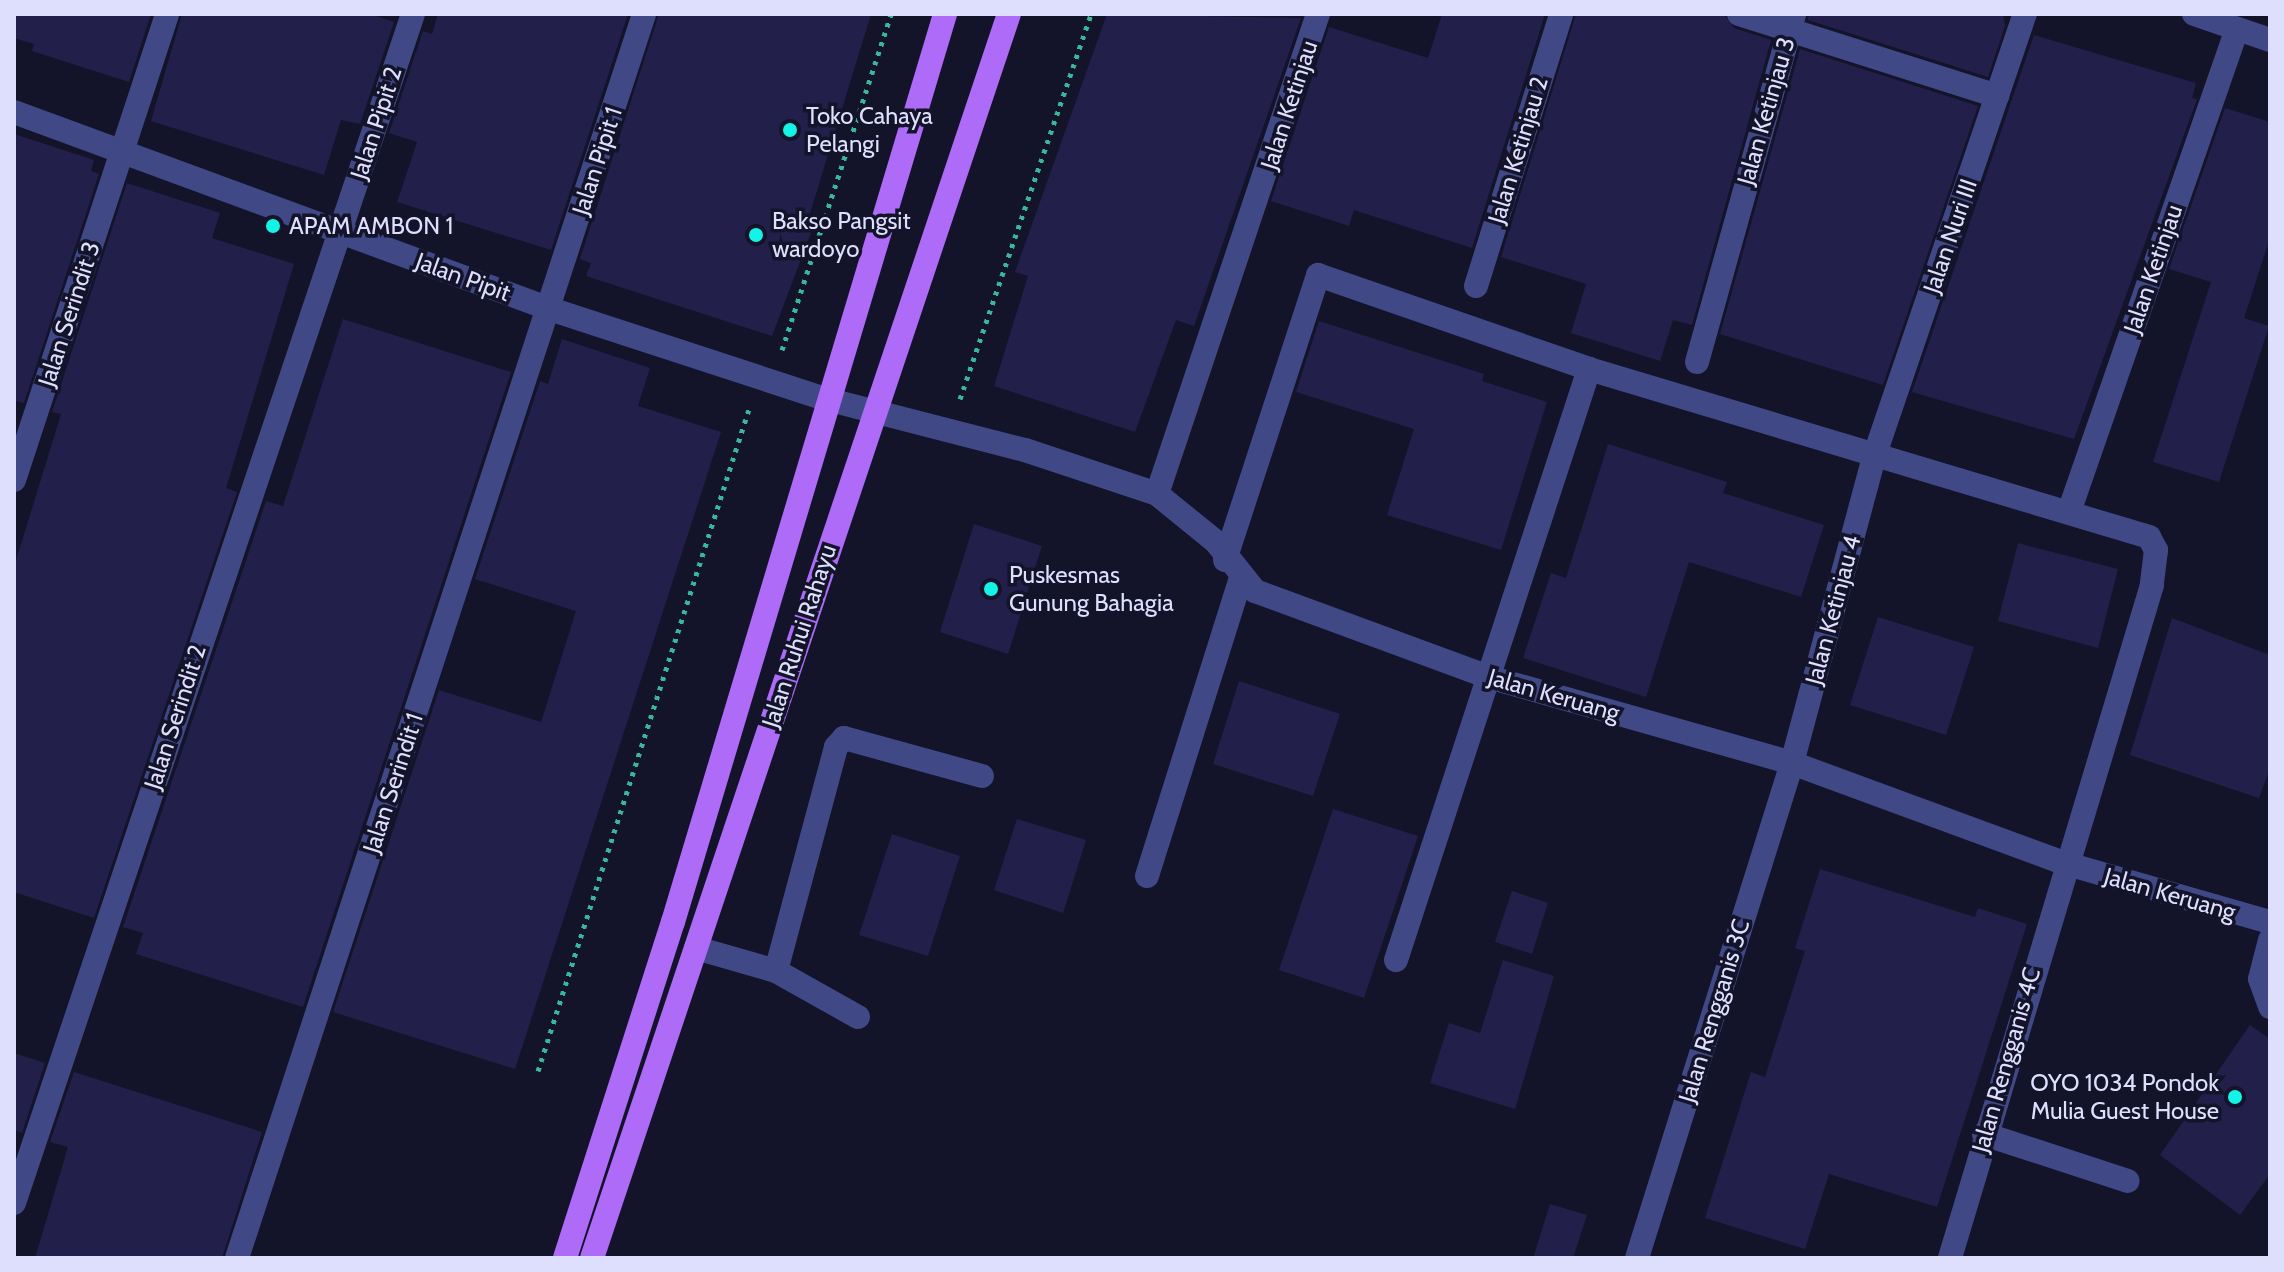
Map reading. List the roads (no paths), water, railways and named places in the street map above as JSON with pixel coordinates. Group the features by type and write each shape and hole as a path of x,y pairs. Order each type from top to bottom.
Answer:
{"main road":[{"name":"Jalan Ruhui Rahayu","path":"565,1258 673,922 826,399 945,14"},
{"name":"Jalan Ruhui Rahayu","path":"592,1258 1009,14"}],"street":[{"name":"Jalan Serindit 3","path":"14,480 167,14"},
{"name":"Jalan Pipit 2","path":"340,232 413,14"},
{"name":"Jalan Pipit 1","path":"550,309 644,14"},
{"name":"Jalan Ketinjau","path":"1157,494 1260,195 1318,14"},
{"name":"Jalan Ketinjau 2","path":"1476,286 1561,14"},
{"path":"1739,14 1791,22 1997,96"},
{"name":"Jalan Nuri III","path":"1874,457 2025,14"},
{"path":"2194,14 2270,40"},
{"name":"Jalan Ketinjau 3","path":"1697,362 1791,22"},
{"name":"Jalan Ketinjau","path":"2070,509 2237,29"},
{"name":"Jalan Pipit","path":"14,112 123,148 550,309 826,399 874,411"},
{"name":"Jalan Serindit 2","path":"14,1203 340,232"},
{"path":"1225,560 1318,275 1589,369 1874,457 2070,509"},
{"name":"Jalan Serindit 1","path":"237,1258 550,309"},
{"path":"1396,960 1492,678 1589,369"},
{"name":"Jalan Keruang","path":"874,411 1157,494 1216,542 1225,560 1255,591 1492,678 1792,763 2064,863 2270,922"},
{"name":"Jalan Ketinjau 4","path":"1792,763 1874,457"},
{"name":"Jalan Rengganis 4C","path":"1950,1258 2064,863 2157,566 2149,537 2070,509"},
{"path":"1147,876 1241,578"},
{"path":"776,971 836,747 844,738 982,776"},
{"name":"Jalan Rengganis 3C","path":"1637,1258 1792,763"},
{"path":"2270,940 2260,979 2270,1007"},
{"path":"696,948 776,971 858,1017"},
{"path":"1984,1134 2128,1181"}],"place":[{"name":"Toko Cahaya Pelangi","path":"790,130"},
{"name":"APAM AMBON 1","path":"273,226"},
{"name":"Bakso Pangsit wardoyo","path":"756,235"},
{"name":"Puskesmas Gunung Bahagia","path":"991,589"},
{"name":"OYO 1034 Pondok Mulia Guest House","path":"2235,1097"}]}
